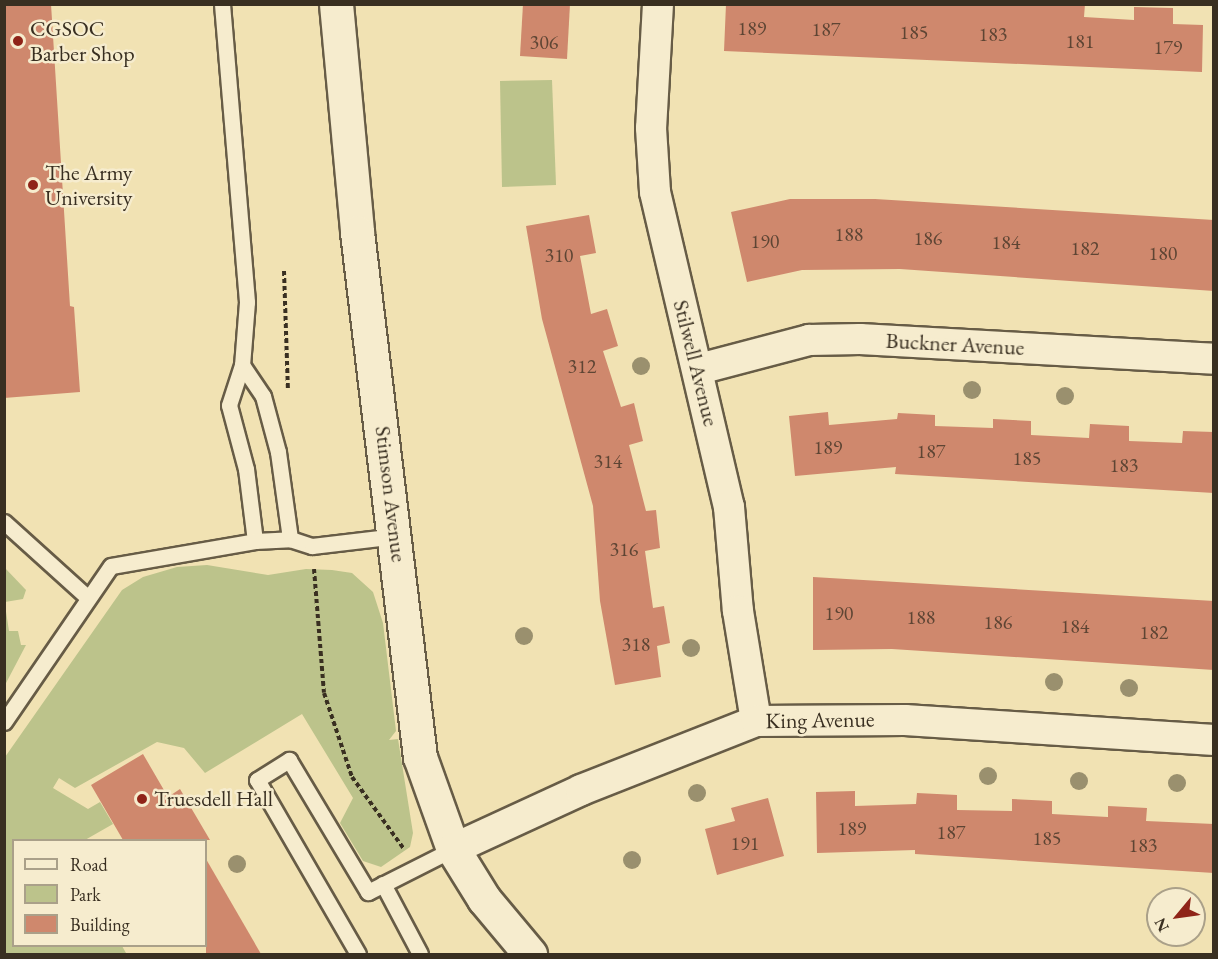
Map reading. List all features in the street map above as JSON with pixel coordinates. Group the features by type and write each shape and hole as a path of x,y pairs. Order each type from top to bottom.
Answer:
{"street":[{"name":"Stimson Avenue","path":"336,4 357,232 396,536 420,757 453,849 484,899 530,954"},
{"name":"Stilwell Avenue","path":"658,4 651,128 655,192 699,369 729,507 738,611 756,721"},
{"name":"Buckner Avenue","path":"699,369 809,340 860,339 1214,359"},
{"name":"King Avenue","path":"453,849 581,790 756,721 905,720 1214,740"}],"lane":[{"path":"222,4 247,302 242,365 229,405 246,470 255,541"},
{"path":"242,365 263,396 278,452 290,539"},
{"path":"4,522 88,598"},
{"path":"4,722 111,566 255,541 290,539 312,546 396,536"},
{"path":"358,954 257,780 289,760 368,892 453,849"},
{"path":"383,884 420,954"}],"path":[{"path":"284,271 284,367 290,402"},
{"path":"312,546 324,693 352,777 417,867"}],"green space":[{"path":"552,80 556,185 502,187 500,81"},
{"path":"207,565 268,575 306,569 332,570 352,573 373,592 383,623 396,731 389,740 398,739 413,833 410,847 381,867 363,861 340,823 353,798 302,714 205,773 184,748 157,742 75,788 59,778 53,788 88,809 100,802 113,824 87,839 12,839 12,947 123,947 126,953 5,954 5,757 122,590 143,577 177,567"},
{"path":"5,568 26,590 23,599 5,602"},
{"path":"5,605 9,631 18,631 21,645 26,645 5,685"}],"building":[{"name":"The Army University","path":"4,4 51,4 70,306 74,307 80,392 4,398"},
{"path":"523,4 570,4 567,59 520,56"},
{"path":"726,4 1085,4 1084,17 1134,20 1134,7 1173,8 1173,24 1203,25 1202,72 724,51"},
{"path":"790,199 875,199 1214,220 1214,291 900,269 802,270 747,282 731,212"},
{"path":"589,215 596,253 580,256 591,314 607,309 618,346 603,351 621,407 634,403 643,441 629,445 646,511 656,510 660,548 645,551 653,608 664,606 670,643 657,646 661,677 615,685 600,601 593,506 542,319 526,226"},
{"path":"828,412 829,425 897,419 898,413 935,415 935,426 993,428 993,419 1031,421 1031,435 1089,438 1090,424 1129,426 1129,441 1182,443 1183,431 1214,432 1214,493 895,474 896,467 795,476 789,416"},
{"path":"813,577 1214,601 1214,670 892,649 813,650"},
{"name":"Truesdell Hall","path":"143,754 168,797 180,789 210,840 122,839 91,785"},
{"path":"855,791 855,806 916,804 917,793 957,795 957,810 1012,811 1012,799 1052,801 1052,814 1108,817 1108,806 1147,808 1146,821 1214,824 1214,873 915,854 915,850 817,853 816,792"},
{"path":"768,798 784,856 717,875 705,829 735,821 731,808"},
{"name":"Truesdell Hall","path":"207,861 261,954 206,954 207,947"}],"place":[{"name":"CGSOC Barber Shop","path":"18,41"},
{"name":"The Army University","path":"33,185"},
{"name":"Truesdell Hall","path":"142,799"}]}
